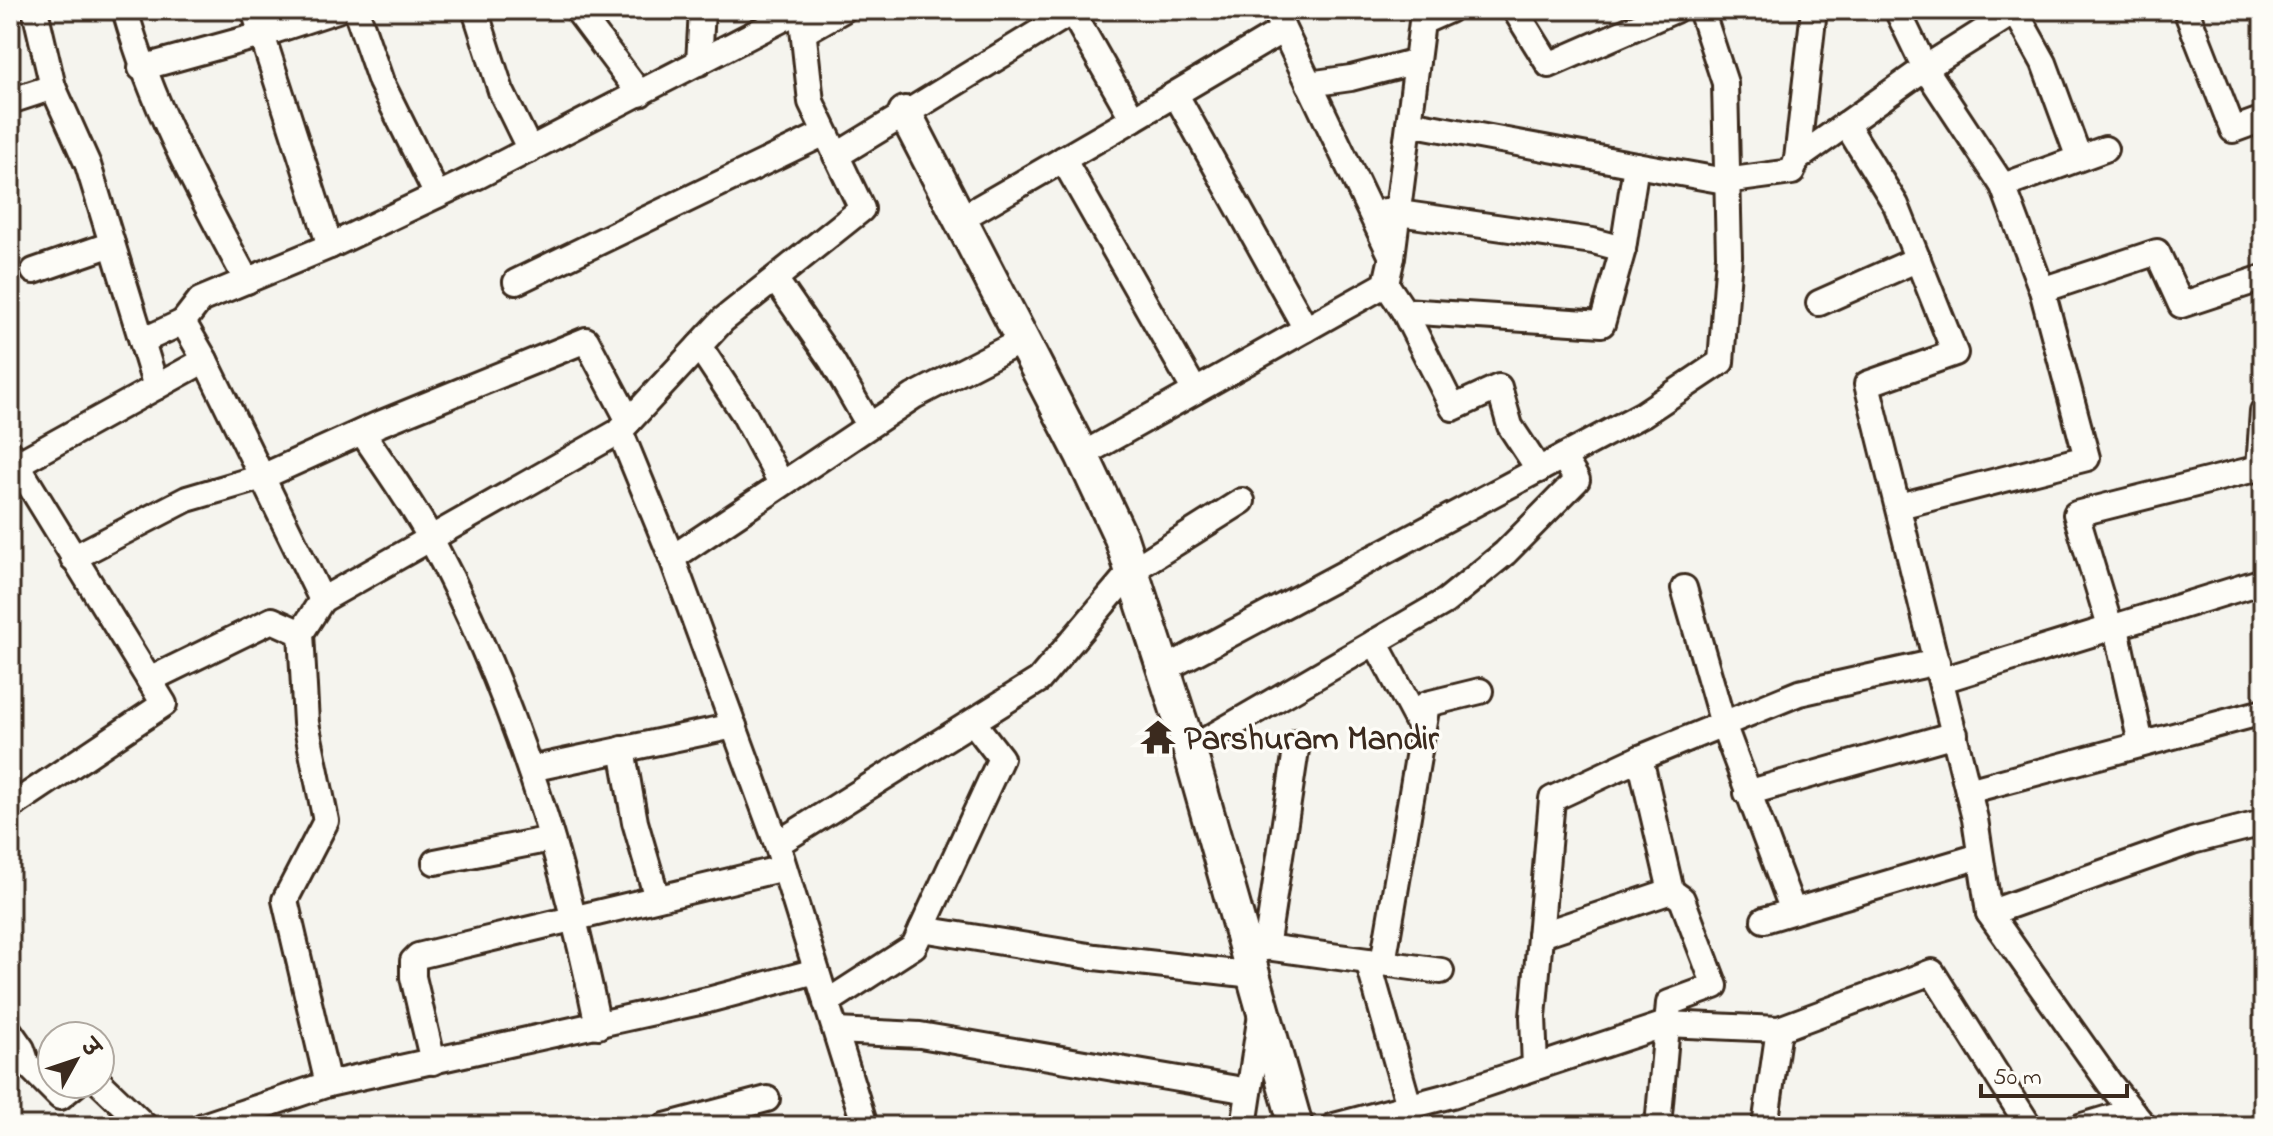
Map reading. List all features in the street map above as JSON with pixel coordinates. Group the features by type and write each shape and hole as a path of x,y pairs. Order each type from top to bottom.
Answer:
{"street":[{"path":"35,10 53,87 88,165 156,387"},
{"path":"125,10 141,68 178,152 247,281"},
{"path":"254,10 330,246"},
{"path":"141,68 261,35 337,10"},
{"path":"356,10 381,82 437,195"},
{"path":"475,10 501,91 530,150"},
{"path":"577,10 640,94"},
{"path":"699,63 702,10"},
{"path":"142,341 183,322 200,300 330,246 530,150 699,63 802,17 843,10"},
{"path":"1449,10 1422,22 1386,284 1404,311 1453,408 1499,387 1510,426 1539,470"},
{"path":"1515,10 1549,65 1675,10"},
{"path":"1163,670 1643,414 1721,362 1729,256 1725,83 1701,10"},
{"path":"1409,123 1725,181 1792,172 1797,159 1814,10"},
{"path":"1897,10 1925,68 2003,186 2042,290 2087,458 1899,506"},
{"path":"2186,10 2233,130 2263,119"},
{"path":"836,156 1073,11 1133,119"},
{"path":"1797,159 1925,68 2016,11 2044,63 2079,158"},
{"path":"328,1084 285,900 326,821 306,723 301,633 322,600 624,426 723,320 862,209 811,102 802,17"},
{"path":"960,219 1176,95 1279,20 1392,257"},
{"path":"1309,84 1351,78 1417,61"},
{"path":"10,101 53,87"},
{"path":"1176,95 1306,329"},
{"path":"905,113 1082,455 1121,538 1254,956 1262,1006 1296,1126"},
{"path":"1846,124 1896,205 1955,353 1867,384 1955,734 1989,913 2138,1118 2082,1126"},
{"path":"516,282 825,133"},
{"path":"2003,186 2105,149"},
{"path":"1063,159 1195,391"},
{"path":"1404,311 1602,324 1623,249 1636,165"},
{"path":"1368,206 1397,213 1593,241 1623,249"},
{"path":"34,271 112,244"},
{"path":"2042,290 2157,252 2181,305 2263,278"},
{"path":"1819,303 1918,259"},
{"path":"775,279 832,361 869,425"},
{"path":"1082,455 1386,284"},
{"path":"183,322 205,360 322,600"},
{"path":"73,558 187,499 262,477 362,432 586,340 624,426 781,856 865,1126"},
{"path":"672,558 914,396 1023,340"},
{"path":"699,346 744,414 781,483"},
{"path":"10,807 164,704 12,462 205,360"},
{"path":"2141,744 2113,629 2076,514 2261,467 2263,411"},
{"path":"362,432 431,538 483,651 530,769 576,917 598,1026"},
{"path":"1189,750 1446,601 1505,553 1577,480 1563,457"},
{"path":"433,1062 413,977 413,961 443,948 657,898 781,856 973,722 1039,680 1131,571 1242,501"},
{"path":"1535,1067 1533,1017 1552,799 1640,758 1799,693 1939,671 2113,629 2263,581"},
{"path":"1684,588 1723,724 1793,911"},
{"path":"149,680 272,620 301,633"},
{"path":"1375,642 1422,730"},
{"path":"1409,1106 1376,962 1427,704 1480,691"},
{"path":"1968,791 2263,712"},
{"path":"826,1003 914,946 1001,758 973,722"},
{"path":"530,769 734,726"},
{"path":"1747,793 1955,734"},
{"path":"1254,956 1297,743"},
{"path":"622,749 635,822 657,898"},
{"path":"1640,758 1671,891 1682,899 1715,986 1669,1003 1658,1126"},
{"path":"1989,913 2192,841 2263,823"},
{"path":"435,862 551,839"},
{"path":"1764,920 1980,856"},
{"path":"1540,935 1671,891"},
{"path":"922,929 1095,957 1254,956 1376,962 1441,971"},
{"path":"203,1126 328,1084 598,1026 816,971"},
{"path":"1334,1126 1409,1106 1666,1024 1779,1029 1932,972 2029,1126"},
{"path":"1244,1126 1262,1006"},
{"path":"1765,1126 1779,1029"},
{"path":"836,1031 920,1035 1249,1091"},
{"path":"10,1032 22,1049 18,1072 36,1083"},
{"path":"116,1098 145,1126"},
{"path":"665,1126 767,1099"}],"place":[{"name":"Parshuram Mandir","path":"1158,737"}]}
